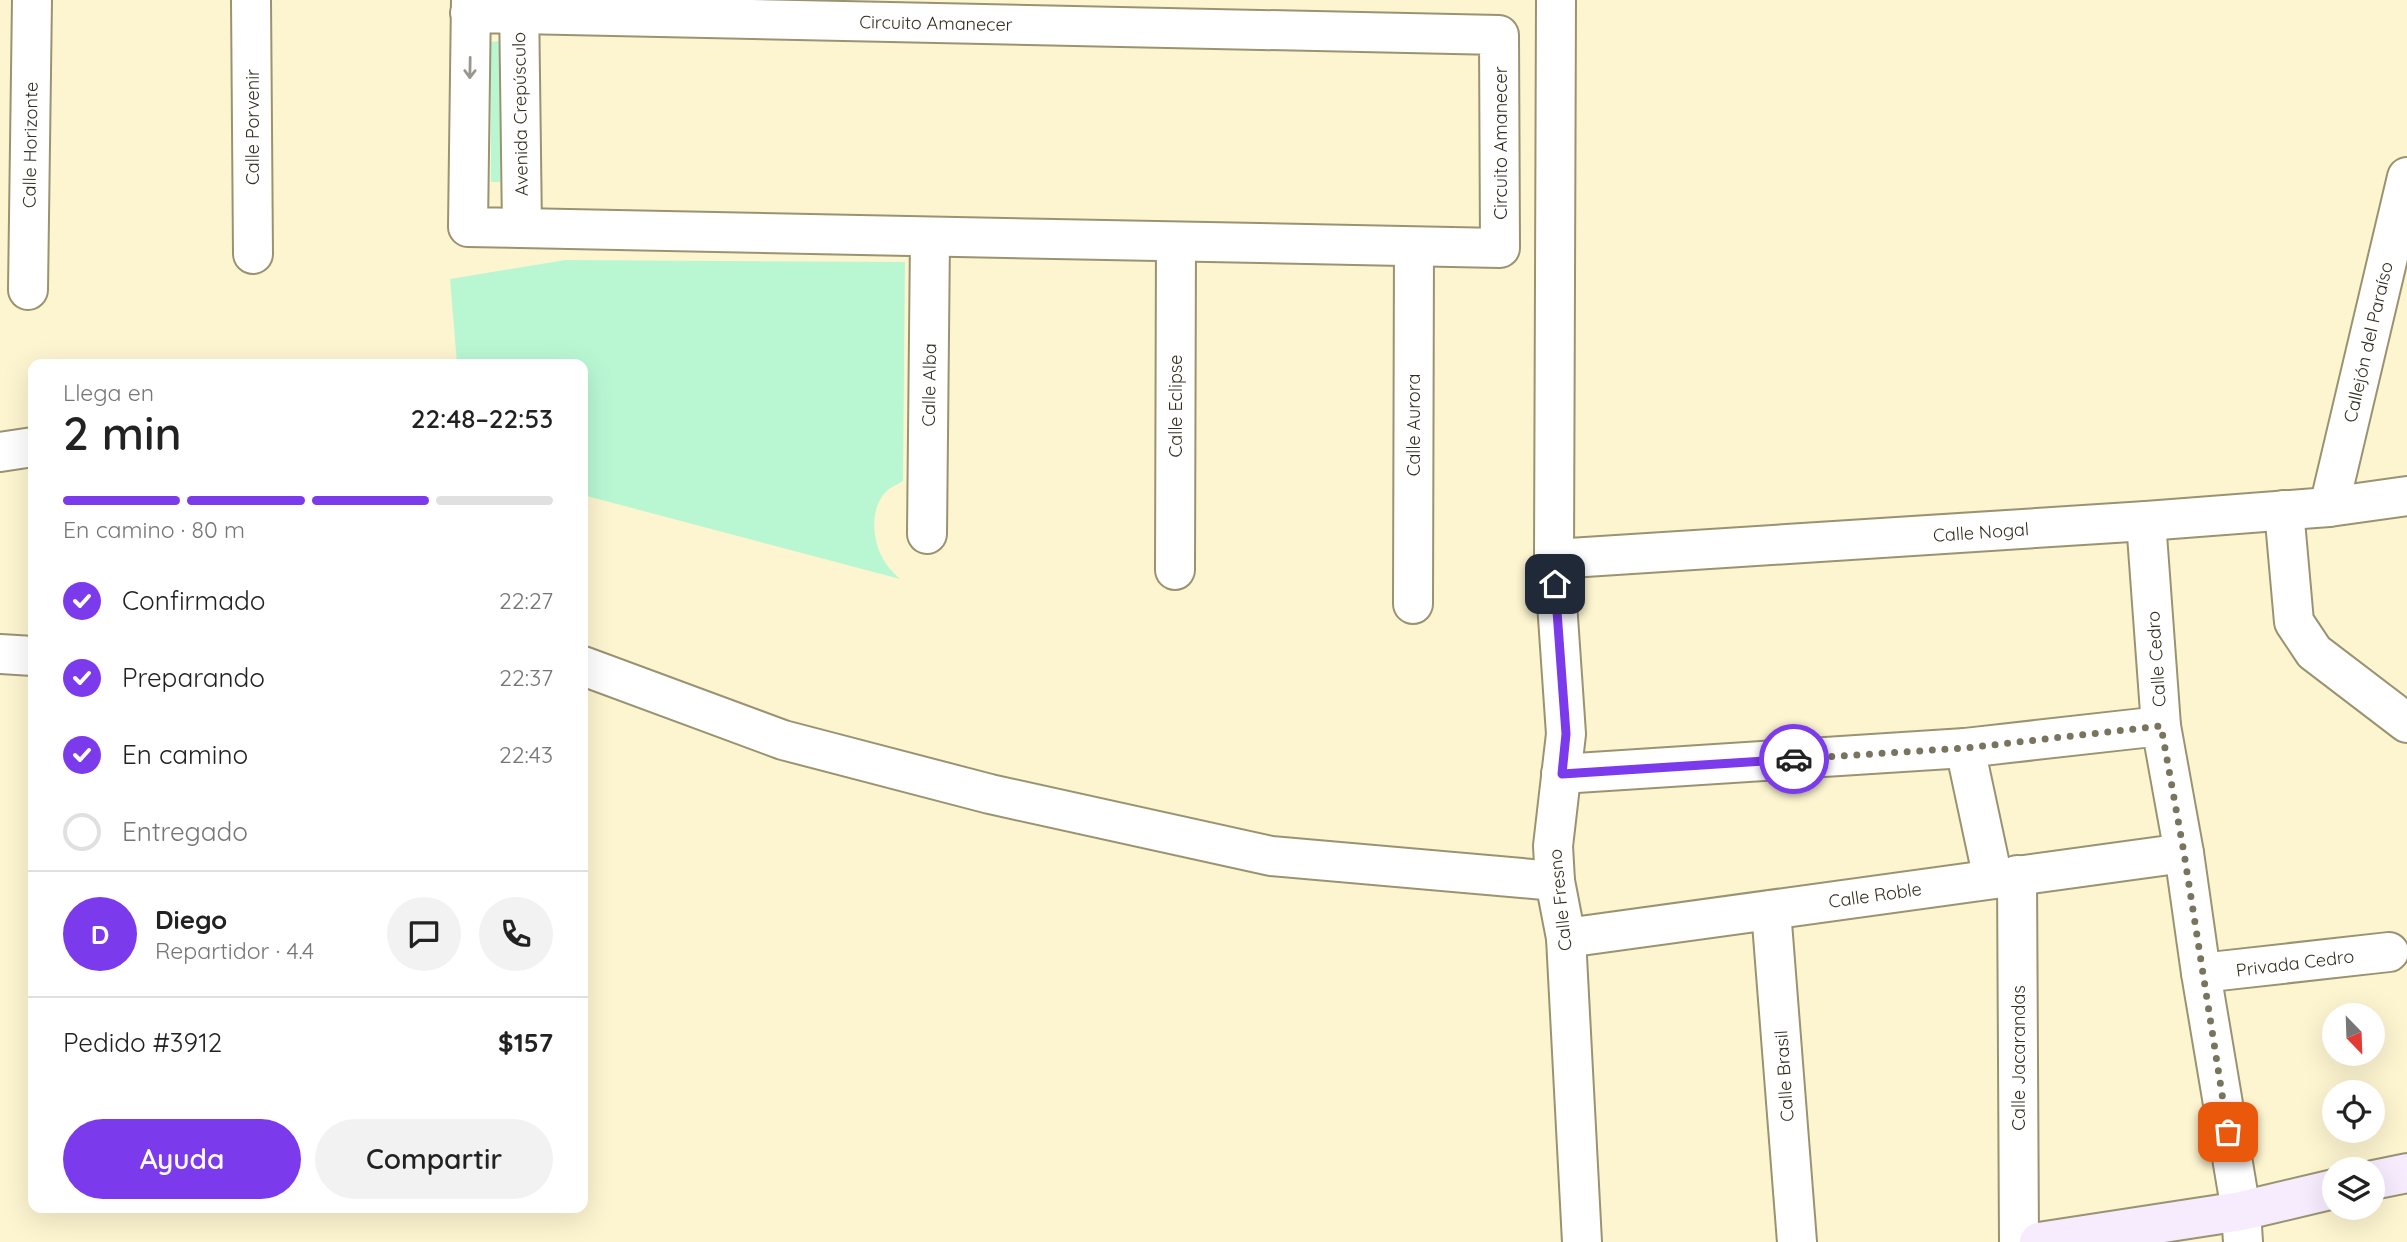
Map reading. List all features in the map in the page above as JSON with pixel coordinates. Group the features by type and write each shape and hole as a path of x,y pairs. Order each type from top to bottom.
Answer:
{"street":[{"name":"Calle Horizonte","path":"28,290 32,0"},
{"name":"Calle Porvenir","path":"251,0 253,254"},
{"name":"Calle Fresno","path":"1556,0 1554,559 1566,734 1553,846 1555,881 1566,937 1582,1242"},
{"name":"Circuito Amanecer","path":"470,6 1499,35 1500,248 468,227 470,6"},
{"name":"Avenida Crepúsculo","path":"519,7 522,228"},
{"name":"Callejón del Paraíso","path":"2329,507 2407,177"},
{"name":"Calle Alba","path":"927,534 930,237"},
{"name":"Calle Eclipse","path":"1175,570 1176,242"},
{"name":"Calle Aurora","path":"1413,604 1414,247"},
{"path":"0,452 28,448"},
{"name":"Calle Nogal","path":"1554,559 2146,521 2329,507 2407,496"},
{"path":"2284,510 2294,622 2314,652 2407,723"},
{"name":"Calle Cedro","path":"2146,521 2161,726 2184,853 2242,1226"},
{"path":"0,654 28,656"},
{"path":"588,668 783,740 1003,797 1271,856 1555,881"},
{"path":"1562,774 1965,748 2161,726"},
{"name":"Calle Jacarandas","path":"1965,748 2005,877 2019,1242"},
{"name":"Calle Roble","path":"1566,937 2184,853"},
{"name":"Calle Brasil","path":"1771,910 1797,1242"},
{"name":"Privada Cedro","path":"2202,974 2389,951"},
{"path":"2385,1178 2407,1173"},
{"path":"2039,1242 2242,1226 2322,1194"}],"green space":[{"path":"500,41 500,182 491,182 491,42"},
{"path":"565,260 905,262 903,481 882,496 874,525 881,554 888,567 900,579 588,496 588,359 457,359 450,279"}],"way so far":[{"path":"1794,759 1965,748 2161,726 2228,1132"}],"route":[{"path":"1555,584 1566,734 1562,774 1794,759"}]}
